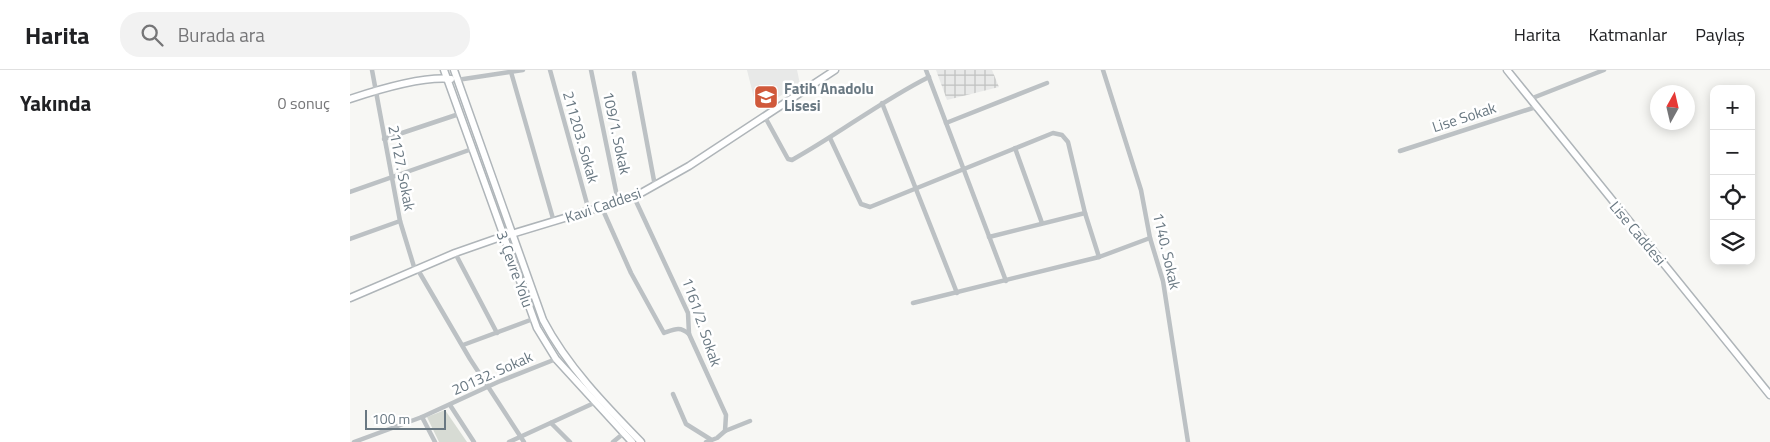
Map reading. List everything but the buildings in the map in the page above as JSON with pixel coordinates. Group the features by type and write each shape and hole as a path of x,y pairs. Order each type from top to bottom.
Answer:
{"street":[{"name":"21127. Sokak","path":"372,70 400,221 416,270 524,442"},
{"name":"3. Çevre Yolu","path":"444,70 533,319 556,359 594,403 632,442"},
{"name":"3. Çevre Yolu","path":"454,70 535,300 557,344 601,399 641,442"},
{"path":"350,99 375,91 448,78 457,80 523,70"},
{"name":"211203. Sokak","path":"550,70 589,211"},
{"name":"109/1. Sokak","path":"591,70 618,201"},
{"name":"Kavi Caddesi","path":"350,298 456,253 504,236 634,197 655,186 765,117 835,70"},
{"path":"926,70 1006,281"},
{"name":"1140. Sokak","path":"1103,70 1141,190 1150,238 1163,281 1188,442"},
{"name":"Lise Caddesi","path":"1507,70 1770,396"},
{"path":"1530,99 1604,70"},
{"path":"509,71 554,222"},
{"path":"634,73 655,186"},
{"path":"765,117 788,159 792,160 830,138 882,103 929,77"},
{"path":"946,123 1047,83"},
{"path":"882,103 957,293"},
{"name":"Lise Sokak","path":"1400,151 1536,107"},
{"path":"384,139 459,114"},
{"path":"830,138 864,206 873,206 1052,133 1064,136 1072,157 1084,213 1098,256"},
{"path":"1015,148 1042,223"},
{"path":"350,192 472,149"},
{"name":"1161/2. Sokak","path":"634,197 688,313 690,334 726,415 724,431"},
{"path":"602,208 631,273 664,333 677,328 684,329 690,334"},
{"path":"989,237 1084,213"},
{"path":"350,239 400,221"},
{"path":"913,303 1006,281 1098,256 1150,238"},
{"path":"456,253 496,333"},
{"path":"463,346 533,319"},
{"name":"20132. Sokak","path":"354,442 422,417 489,388 498,382 556,359"},
{"path":"672,394 686,424 708,441 717,438 724,431 750,421"},
{"path":"508,442 594,403"},
{"path":"450,405 474,442"},
{"path":"422,417 435,442"},
{"path":"551,422 570,442"},
{"path":"613,442 624,433"},
{"path":"717,438 721,442"}],"shaded area":[{"name":"Fatih Anadolu Lisesi","path":"747,70 797,70 800,84 757,110"},
{"path":"936,70 992,70 999,87 947,100"},
{"path":"445,410 467,442 439,442 427,417"}],"place":[{"name":"Fatih Anadolu Lisesi","path":"766,97"}]}
